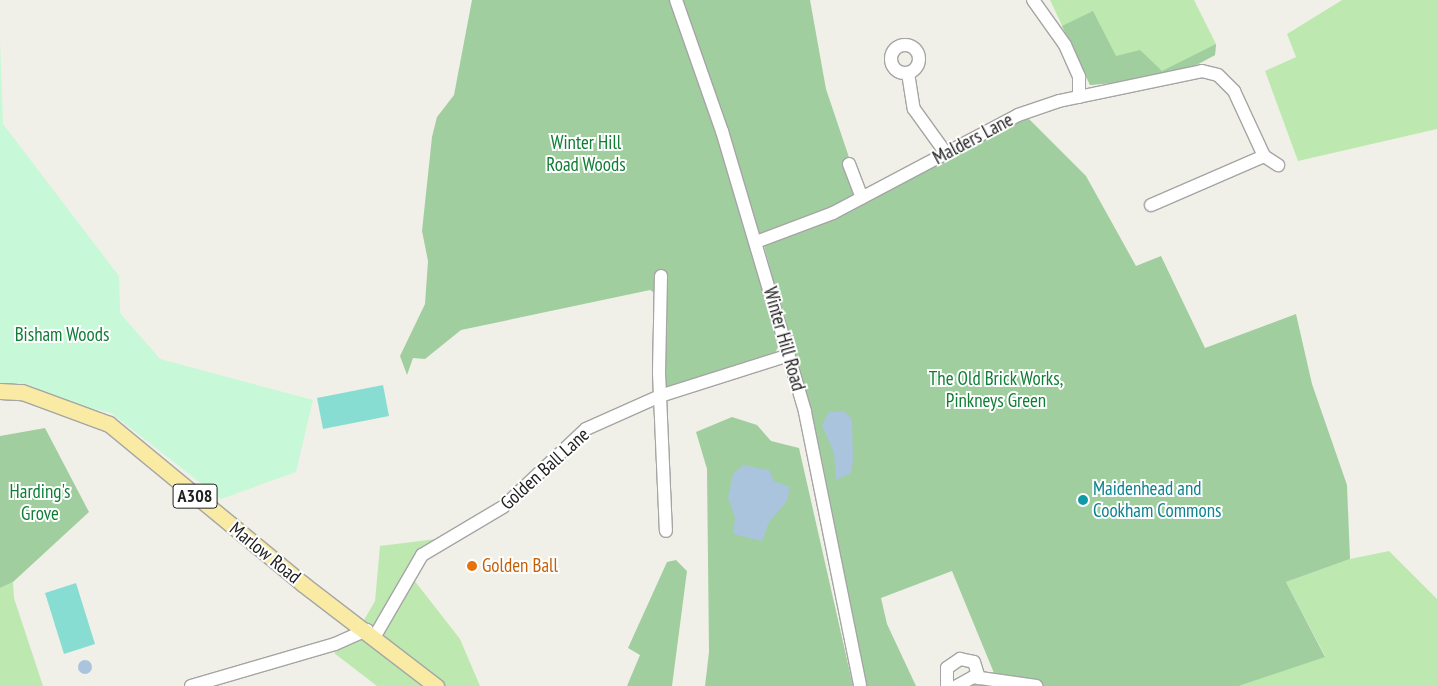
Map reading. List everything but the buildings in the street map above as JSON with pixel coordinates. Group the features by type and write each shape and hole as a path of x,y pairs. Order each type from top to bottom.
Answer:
{"main road":[{"name":"Marlow Road","path":"0,391 22,392 109,424 303,584 371,633"},
{"name":"A308","path":"371,633 436,686"}],"street":[{"name":"Winter Hill Road","path":"676,0 756,242 789,354 816,460 860,686"},
{"path":"1033,0 1065,45 1079,77 1080,97"},
{"name":"Malders Lane","path":"756,242 862,198 945,152 1018,115 1080,97 1202,71 1218,74 1234,91 1264,156"},
{"path":"908,73 914,108 945,152"},
{"path":"1152,205 1264,156 1278,165"},
{"path":"849,164 862,198"},
{"path":"661,276 660,396 666,531"},
{"name":"Golden Ball Lane","path":"371,633 422,555 503,507 586,429 660,396 789,354"},
{"path":"191,686 371,633"},
{"path":"947,686 947,668 960,659 974,662 979,678"},
{"path":"957,686 979,678 1036,686"}],"green space":[{"name":"Winter Hill Road Woods","path":"472,0 810,0 826,89 862,196 764,244 756,225 781,341 774,355 653,392 658,295 650,290 461,330 425,359 413,358 407,375 400,356 425,304 428,261 422,231 432,137 437,117 454,95"},
{"path":"1050,0 1194,0 1216,44 1215,55 1189,69 1090,85"},
{"path":"1342,0 1437,0 1437,129 1298,161 1265,71 1296,57 1287,34"},
{"path":"1093,11 1116,56 1140,50 1162,71 1216,44 1215,55 1189,69 1140,81 1090,85 1062,26"},
{"name":"Bisham Woods","path":"0,39 3,124 119,276 120,313 160,359 313,400 296,472 221,499 111,413 0,386"},
{"name":"The Old Brick Works, Pinkneys Green","path":"1024,114 1086,176 1136,266 1161,256 1205,348 1296,314 1312,384 1347,485 1350,559 1286,582 1325,657 1239,686 948,686 977,670 994,673 952,571 881,598 887,624 916,686 866,686 821,456 764,246"},
{"path":"732,417 757,425 771,441 799,448 853,686 705,686 709,652 707,469 696,432"},
{"name":"Harding's Grove","path":"45,428 89,512 13,582 0,588 0,436"},
{"path":"436,539 421,551 407,571 460,639 480,686 377,686 334,653 357,632 375,601 380,546"},
{"path":"1389,551 1437,599 1437,686 1239,686 1325,656 1286,582 1350,559"},
{"path":"676,560 687,571 672,686 627,686 640,655 628,648 667,562"},
{"path":"13,582 14,598 43,686 0,686 0,588"}],"shaded area":[{"path":"383,385 389,416 323,429 317,398"},
{"path":"843,411 852,419 853,460 851,473 836,480 834,453 822,425 829,412"},
{"path":"743,465 769,470 774,481 790,487 787,501 769,522 762,541 733,534 735,518 728,497 733,474"},
{"path":"76,583 95,644 64,654 45,593"},
{"path":"82,660 88,660 92,667 88,674 82,674 78,670 78,664"}],"place":[{"name":"Maidenhead and Cookham Commons","path":"1083,500"},
{"name":"Golden Ball","path":"472,566"}]}
